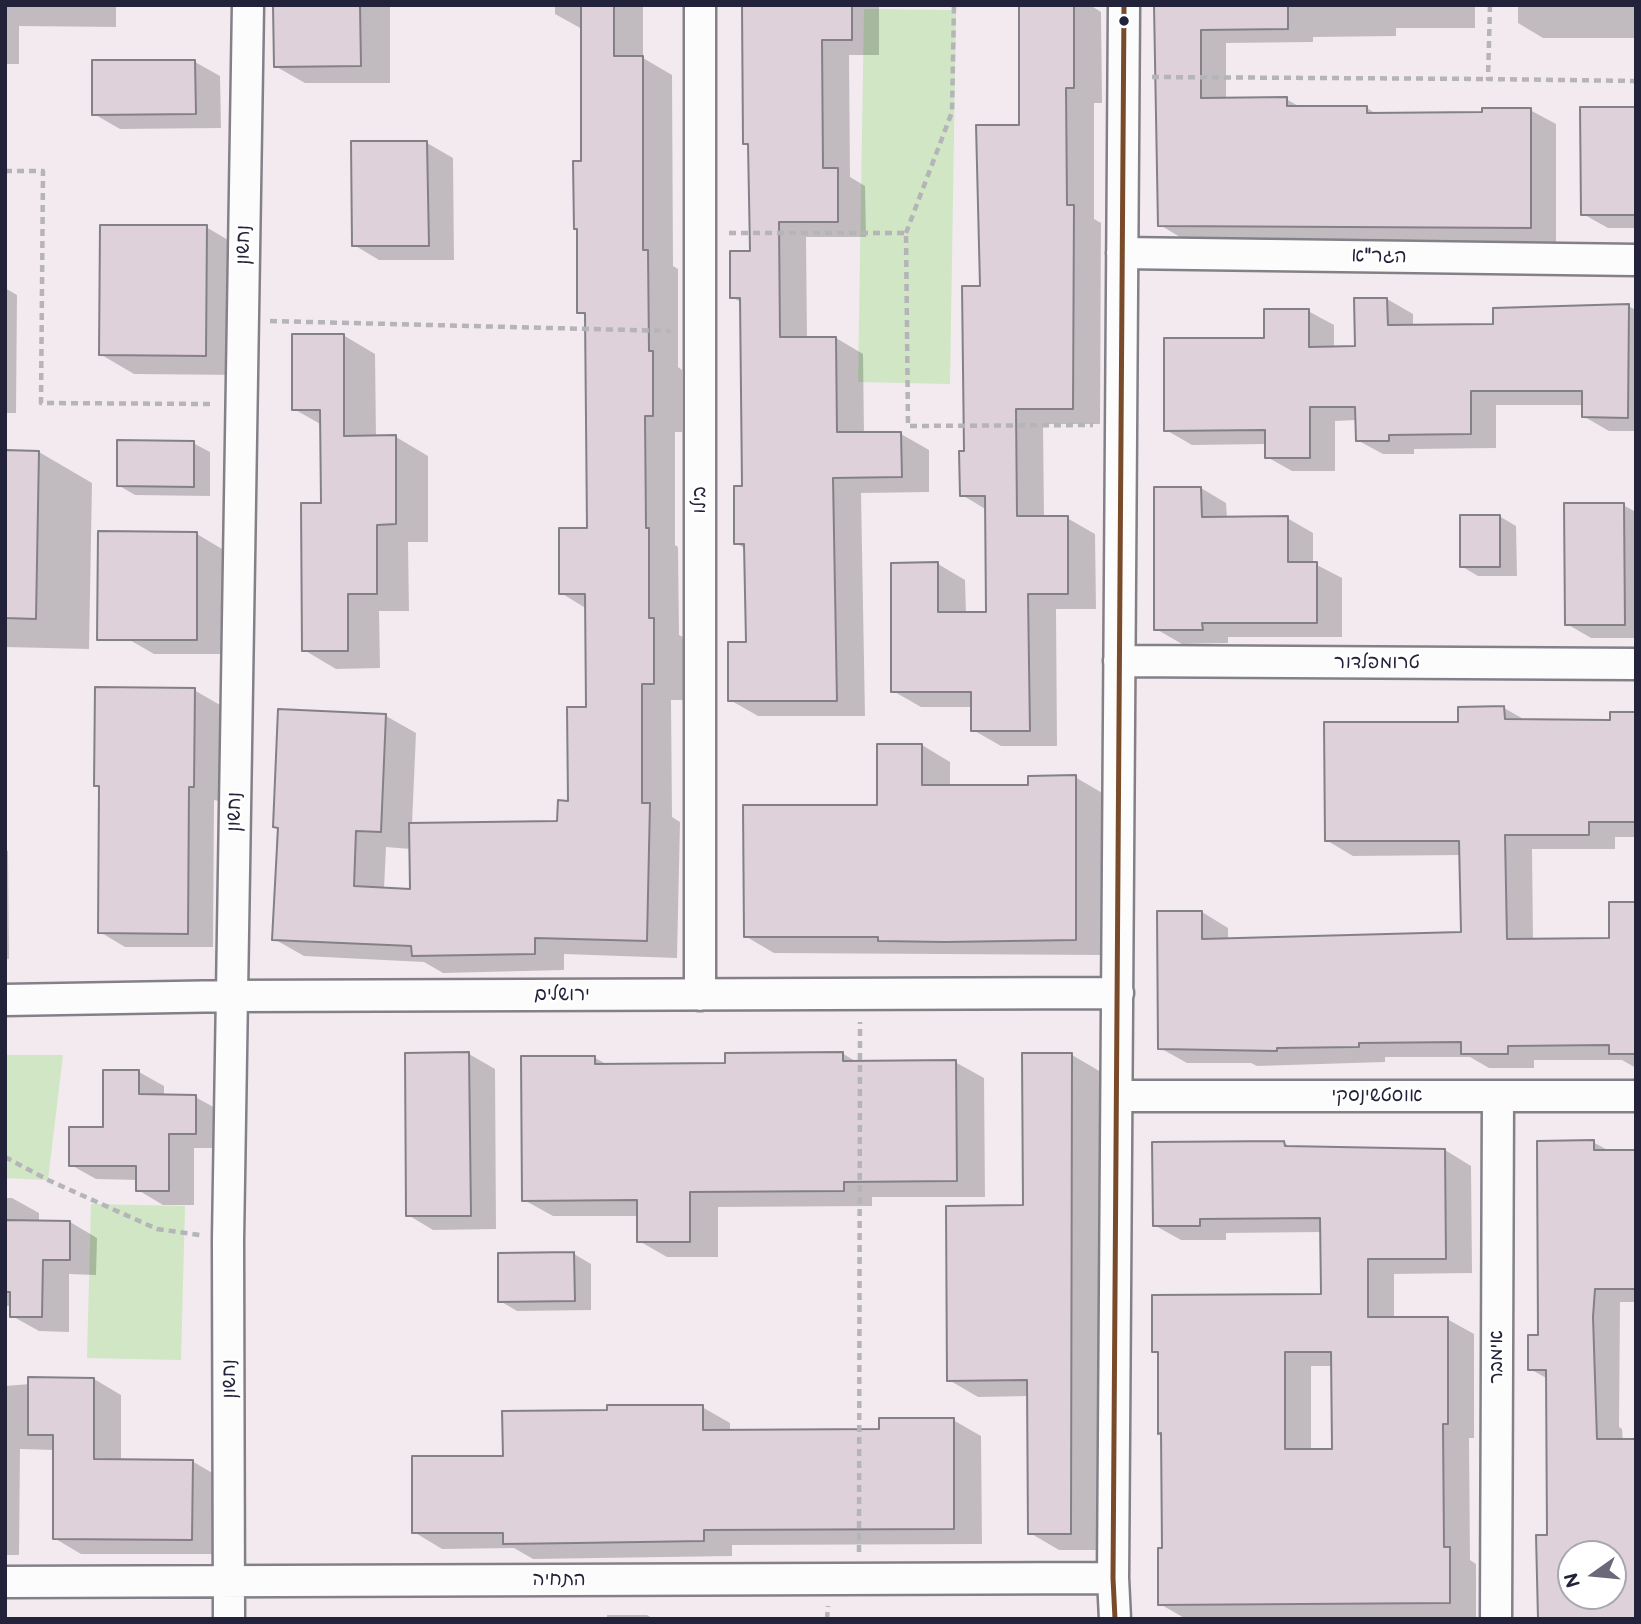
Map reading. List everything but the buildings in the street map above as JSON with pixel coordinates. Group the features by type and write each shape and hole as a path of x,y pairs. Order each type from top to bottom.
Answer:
{"street":[{"name":"נחשון","path":"229,1619 232,1578 228,1240 248,5"},
{"name":"בילו","path":"700,5 700,995"},
{"path":"1115,1619 1113,1578 1124,5"},
{"name":"הגר\"א","path":"1122,253 1636,260"},
{"name":"טרומפלדור","path":"1119,661 1636,664"},
{"name":"ירושלים","path":"5,1000 232,996 1118,993"},
{"name":"אוסטשינסקי","path":"1118,1096 1636,1096"},
{"name":"אימבר","path":"1496,1619 1497,1096"},
{"name":"התחיה","path":"5,1582 232,1578 859,1581 1113,1578"}],"path":[{"path":"954,5 952,112 906,233 908,426 1121,425"},
{"path":"1488,79 1490,5"},
{"path":"1123,76 1636,81"},
{"path":"5,171 43,171 41,403 241,405"},
{"path":"700,233 906,233"},
{"path":"243,320 700,331"},
{"path":"859,1581 860,994"},
{"path":"5,1157 48,1180 157,1228 228,1240"}],"green space":[{"path":"864,9 956,10 950,384 858,382"},
{"path":"5,1055 63,1055 48,1180 5,1178"},
{"path":"91,1204 185,1206 181,1360 87,1358"}],"transit line":[{"path":"1115,1619 1113,1578 1124,5"}]}
